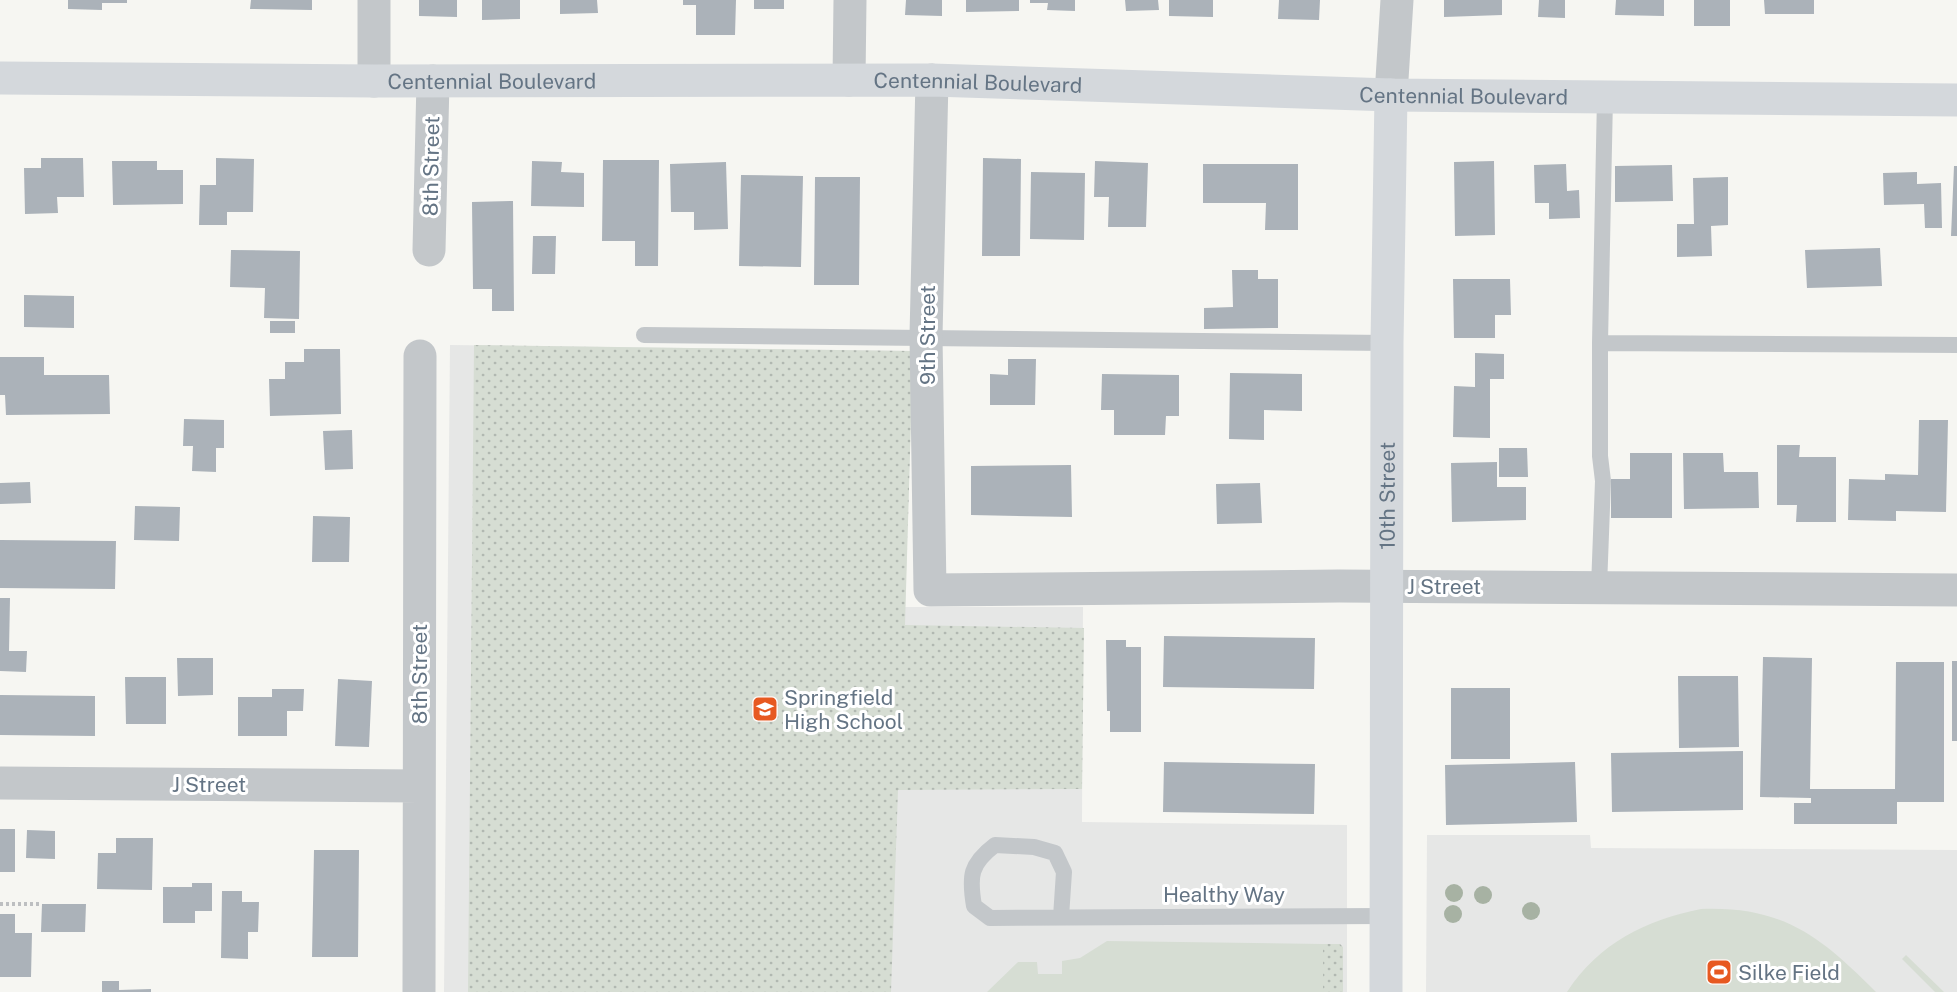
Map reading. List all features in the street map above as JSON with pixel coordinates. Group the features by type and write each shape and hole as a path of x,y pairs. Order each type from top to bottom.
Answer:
{"main road":[{"name":"Centennial Boulevard","path":"0,78 374,81 932,80 1391,95 1957,100"},
{"name":"10th Street","path":"1386,992 1391,95"}],"street":[{"path":"374,0 374,81"},
{"path":"849,80 850,0"},
{"name":"10th Street","path":"1391,95 1396,0"},
{"name":"9th Street","path":"930,590 926,336 932,80"},
{"name":"8th Street","path":"429,250 433,81"},
{"name":"8th Street","path":"419,992 420,356"},
{"name":"J Street","path":"930,590 1387,586 1957,590"},
{"name":"J Street","path":"0,783 419,786"}],"lane":[{"path":"1599,587 1604,481 1600,456 1600,343 1605,97"},
{"path":"644,335 926,336 1388,343"},
{"path":"1600,343 1957,345"},
{"name":"Healthy Way","path":"1061,917 1064,872 1054,853 1034,847 995,845 979,857 970,880 974,906 990,918 1386,916"}],"path":[{"path":"0,904 39,904"}],"shaded area":[{"name":"Springfield High School","path":"450,345 913,351 905,607 1083,607 1082,822 1347,825 1347,992 444,992"},
{"name":"Springfield High School","path":"474,345 913,351 905,625 1084,628 1082,789 898,790 891,992 468,992"},
{"path":"1427,835 1590,835 1591,848 1957,850 1957,992 1426,992"},
{"path":"1701,909 1730,909 1778,919 1799,929 1837,955 1876,992 1567,992 1594,960 1625,936 1661,920"},
{"path":"1107,941 1323,944 1323,992 987,992 1018,962 1037,962 1038,974 1062,974 1062,961 1080,958"},
{"path":"1323,944 1340,944 1343,947 1343,992 1323,992"},
{"path":"1906,955 1944,992 1935,992 1902,959"}],"building":[{"path":"68,0 127,0 127,3 102,3 102,10 68,9"},
{"path":"251,0 312,0 312,10 250,9"},
{"path":"419,0 457,0 457,17 419,16"},
{"path":"482,0 520,0 520,19 482,20"},
{"path":"560,0 597,0 598,13 560,14"},
{"path":"683,0 736,0 735,35 696,35 696,5 683,5"},
{"path":"754,0 784,0 784,9 754,9"},
{"path":"906,0 942,0 942,16 905,15"},
{"path":"966,0 1019,0 1019,11 966,12"},
{"path":"1030,0 1075,0 1075,11 1047,10 1048,3 1030,3"},
{"path":"1125,0 1158,0 1159,10 1126,11"},
{"path":"1169,0 1213,0 1213,17 1169,16"},
{"path":"1279,0 1320,0 1319,20 1278,19"},
{"path":"1444,0 1502,0 1502,15 1444,17"},
{"path":"1539,0 1565,0 1565,18 1538,17"},
{"path":"1616,0 1664,0 1664,16 1615,15"},
{"path":"1694,0 1730,0 1730,26 1694,26"},
{"path":"1764,0 1814,0 1814,14 1765,14"},
{"path":"41,158 83,158 84,197 57,197 58,213 25,214 24,168 41,168"},
{"path":"216,158 254,159 253,212 227,212 227,225 199,225 200,185 216,185"},
{"path":"983,158 1021,159 1020,256 982,256"},
{"path":"603,160 659,160 658,266 635,266 635,241 602,241"},
{"path":"112,161 157,161 157,170 183,170 183,204 113,205"},
{"path":"532,161 562,162 561,172 584,173 584,207 531,206"},
{"path":"1095,161 1148,163 1146,227 1108,227 1109,197 1094,197"},
{"path":"1494,161 1495,235 1455,236 1454,162"},
{"path":"726,162 728,229 694,230 694,212 671,212 670,164"},
{"path":"1203,164 1298,164 1298,230 1265,230 1266,203 1203,203"},
{"path":"1566,164 1567,191 1579,190 1580,218 1549,219 1549,203 1535,203 1534,165"},
{"path":"1672,165 1673,201 1615,202 1615,166"},
{"path":"1954,166 1957,166 1957,236 1951,236"},
{"path":"1031,172 1085,173 1084,240 1030,239"},
{"path":"1917,172 1917,184 1941,183 1942,228 1925,228 1924,204 1884,205 1883,173"},
{"path":"741,175 803,176 801,267 739,266"},
{"path":"815,177 860,177 859,285 814,285"},
{"path":"1728,177 1728,225 1711,226 1712,256 1677,257 1677,224 1694,224 1693,178"},
{"path":"513,201 514,311 492,311 492,289 473,289 472,202"},
{"path":"533,236 556,236 555,274 532,274"},
{"path":"1880,248 1882,286 1807,288 1805,250"},
{"path":"231,250 300,251 299,319 264,318 265,288 230,287"},
{"path":"1232,270 1258,270 1258,279 1278,279 1278,328 1204,329 1204,308 1233,307"},
{"path":"1453,279 1510,279 1511,315 1495,315 1495,338 1454,338"},
{"path":"24,295 74,296 74,328 24,327"},
{"path":"270,321 295,321 295,333 270,333"},
{"path":"304,349 340,349 341,414 270,416 269,379 285,379 285,362 304,362"},
{"path":"1475,353 1504,354 1504,379 1490,379 1490,438 1453,437 1454,386 1475,387"},
{"path":"0,357 44,357 44,375 109,375 110,414 6,415 5,395 0,395"},
{"path":"1008,359 1036,359 1035,405 990,405 990,374 1008,375"},
{"path":"1230,373 1302,374 1302,411 1264,410 1264,440 1229,439"},
{"path":"1102,374 1179,375 1179,416 1166,416 1165,435 1114,435 1114,410 1101,410"},
{"path":"184,419 224,420 224,448 216,448 216,472 192,471 193,446 183,446"},
{"path":"1919,420 1948,420 1946,512 1896,511 1896,521 1848,520 1849,479 1885,480 1885,474 1918,475"},
{"path":"352,430 353,469 325,470 323,431"},
{"path":"1777,445 1800,445 1799,457 1836,457 1836,522 1796,522 1797,505 1777,505"},
{"path":"1499,448 1527,448 1528,477 1499,477"},
{"path":"1630,453 1672,453 1672,518 1611,518 1611,479 1630,479"},
{"path":"1683,453 1723,453 1724,472 1758,472 1759,508 1684,509"},
{"path":"1497,462 1497,487 1526,487 1526,520 1452,522 1451,463"},
{"path":"1071,465 1072,517 971,515 971,466"},
{"path":"30,482 31,503 0,504 0,483"},
{"path":"1260,483 1262,523 1217,524 1216,484"},
{"path":"135,506 180,507 179,541 134,540"},
{"path":"313,516 350,517 349,562 312,562"},
{"path":"0,540 116,541 115,589 0,588"},
{"path":"0,598 10,598 9,651 27,651 26,672 0,671"},
{"path":"1164,636 1315,638 1314,689 1163,687"},
{"path":"1106,640 1126,640 1126,647 1141,647 1141,732 1110,732 1110,711 1107,711"},
{"path":"1763,657 1812,658 1810,789 1895,789 1896,662 1944,662 1944,802 1897,802 1897,824 1794,824 1794,803 1811,803 1811,798 1760,797"},
{"path":"177,658 213,658 213,695 178,696"},
{"path":"1952,661 1957,661 1957,741 1952,741"},
{"path":"1678,676 1738,676 1739,747 1679,748"},
{"path":"125,677 166,677 166,724 126,724"},
{"path":"338,679 372,681 369,747 335,746"},
{"path":"1451,688 1510,688 1510,759 1451,759"},
{"path":"272,689 304,689 303,711 287,711 287,736 238,736 238,697 272,697"},
{"path":"0,695 95,696 95,736 0,735"},
{"path":"1743,751 1743,810 1612,812 1611,753"},
{"path":"1164,762 1315,764 1314,814 1163,812"},
{"path":"1575,762 1577,822 1446,825 1445,765"},
{"path":"0,829 15,829 15,872 0,872"},
{"path":"27,830 55,831 55,859 26,858"},
{"path":"116,838 153,838 152,890 97,889 98,853 116,853"},
{"path":"314,850 359,850 358,957 312,957"},
{"path":"192,883 212,883 212,911 195,911 195,923 163,923 163,887 192,887"},
{"path":"222,891 242,891 242,902 259,902 258,932 248,932 248,959 221,958"},
{"path":"42,904 86,904 85,932 41,932"},
{"path":"0,914 15,914 15,933 32,933 31,977 0,977"},
{"path":"102,981 119,981 119,990 151,989 151,992 102,992"}],"place":[{"name":"Springfield High School","path":"765,709"},
{"name":"Silke Field","path":"1719,972"}]}
